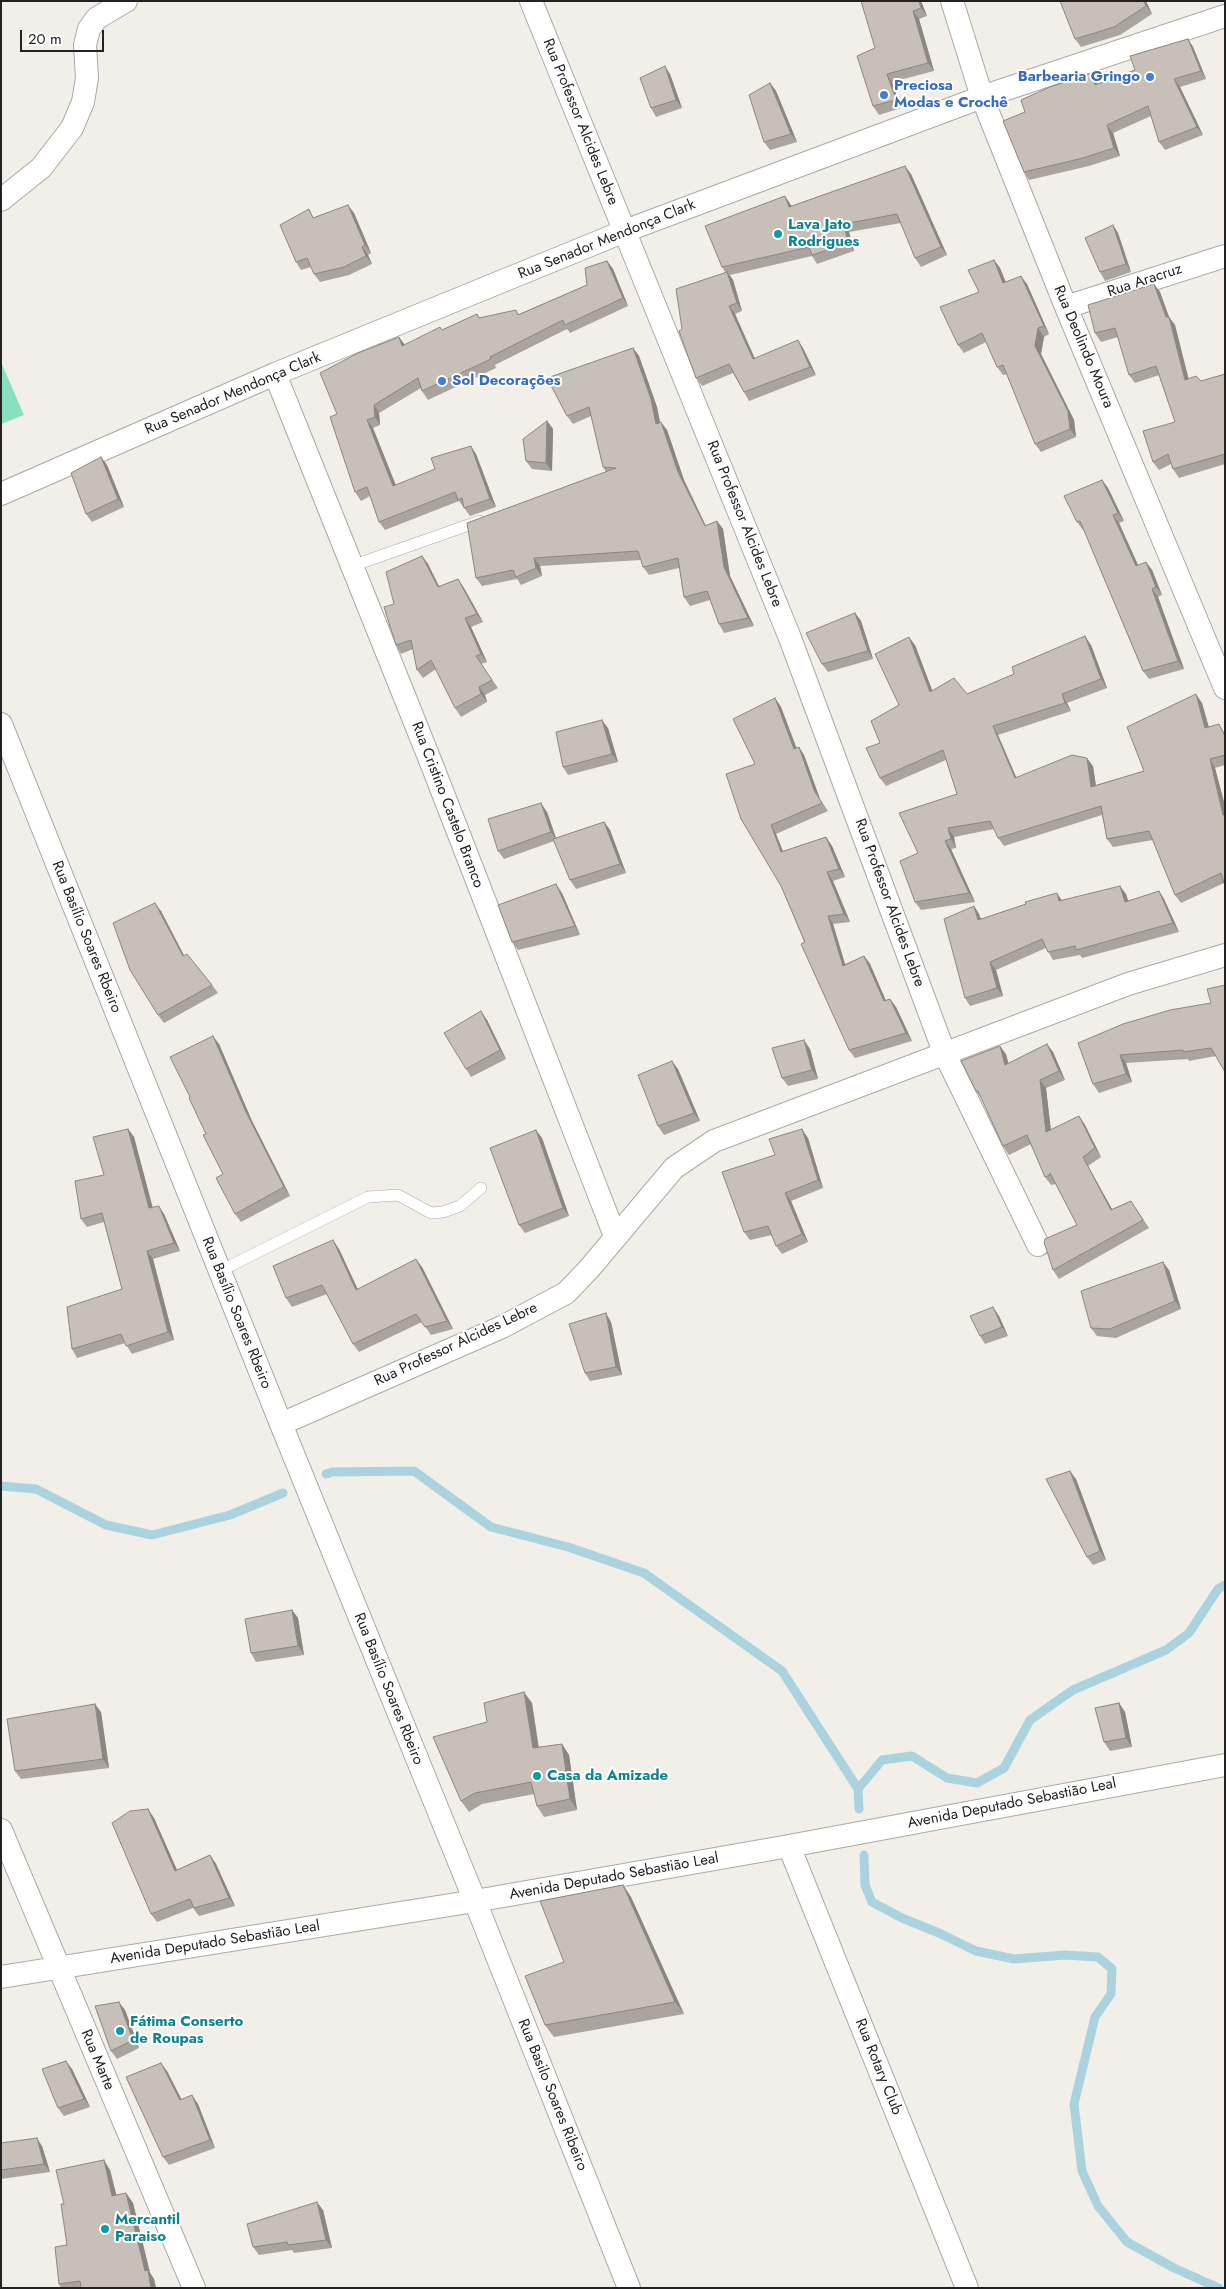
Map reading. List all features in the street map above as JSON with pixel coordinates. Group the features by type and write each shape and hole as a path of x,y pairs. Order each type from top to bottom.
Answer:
{"street":[{"path":"1,200 41,168 72,128 83,102 87,78 85,45 89,29 97,18 126,1"},
{"name":"Rua Professor Alcides Lebre","path":"531,1 790,638 944,1052 1038,1245"},
{"name":"Rua Deolindo Moura","path":"952,1 982,97 1066,307 1225,688"},
{"name":"Rua Senador Mendonça Clark","path":"1,494 275,374 625,231 982,97 1225,16"},
{"name":"Rua Aracruz","path":"1066,307 1225,256"},
{"name":"Rua Cristino Castelo Branco","path":"275,374 615,1236"},
{"name":"Rua Basílio Soares Rbeiro","path":"1,724 281,1424 475,1901"},
{"name":"Rua Professor Alcides Lebre","path":"281,1424 502,1327 566,1293 674,1168 714,1141 944,1052 1128,984 1225,955"},
{"name":"Avenida Deputado Sebastião Leal","path":"1,1977 475,1901 789,1846 1225,1765"},
{"name":"Rua Marte","path":"1,1830 194,2288"},
{"name":"Rua Rotary Club","path":"789,1846 967,2288"},
{"name":"Rua Basilo Soares Ribeiro","path":"475,1901 629,2288"}],"lane":[{"path":"352,566 489,518"},
{"path":"220,1271 368,1197 398,1195 431,1213 443,1212 460,1206 480,1188"}],"green space":[{"path":"1,362 24,415 1,424"}],"building":[{"path":"861,1 919,1 921,8 913,11 928,63 887,74 896,100 873,106 857,56 875,48"},
{"path":"1060,1 1144,1 1146,6 1114,27 1075,39"},
{"path":"1188,39 1201,71 1174,79 1197,127 1159,142 1148,106 1107,125 1114,148 1083,158 1024,172 1003,121 1025,112 1021,100 1050,87 1091,73 1095,85 1135,70 1130,56"},
{"path":"665,66 676,100 651,108 640,78"},
{"path":"770,83 791,134 764,142 749,95"},
{"path":"905,166 941,247 915,258 897,214 844,224 848,243 812,255 809,247 722,267 705,226 785,196 789,207"},
{"path":"348,205 365,245 362,247 366,256 344,267 314,274 307,258 296,262 280,225 309,209 313,218"},
{"path":"1113,225 1126,264 1100,272 1085,238"},
{"path":"994,260 1003,283 1021,276 1044,326 1038,328 1035,346 1068,411 1070,429 1035,444 1003,365 997,367 982,333 958,345 940,307 979,292 968,270"},
{"path":"607,261 623,298 565,325 563,320 490,357 491,359 422,391 418,378 374,405 375,417 367,420 393,486 435,469 431,458 471,446 490,499 464,508 462,498 458,500 455,492 379,522 367,487 355,492 330,417 337,414 320,373 358,353 399,337 402,346 440,327 442,330 477,314 479,318 516,310 518,315 587,285 585,268"},
{"path":"727,272 737,303 729,306 753,359 798,340 810,367 744,392 729,364 696,378 679,331 682,329 676,289"},
{"path":"1154,284 1166,317 1169,317 1185,380 1196,376 1201,381 1225,374 1225,454 1173,469 1168,454 1153,462 1143,431 1175,422 1156,366 1129,375 1115,328 1095,333 1088,305"},
{"path":"633,348 651,399 656,424 661,422 678,472 705,526 717,521 724,567 748,618 719,624 707,591 684,597 678,558 643,567 638,551 534,558 536,568 516,577 513,570 476,578 467,523 616,468 603,467 589,407 567,416 547,378"},
{"path":"547,421 546,463 526,461 523,439"},
{"path":"101,457 118,499 86,514 71,473"},
{"path":"1102,480 1118,513 1113,515 1136,566 1146,562 1156,587 1152,589 1178,661 1143,671 1080,521 1077,522 1064,496"},
{"path":"422,556 438,587 458,579 477,614 465,618 481,654 476,656 492,680 479,687 481,694 455,708 431,660 417,670 411,640 396,645 384,607 394,604 386,572"},
{"path":"855,613 868,651 822,664 806,633"},
{"path":"1085,636 1101,679 1062,694 1065,703 993,726 1015,778 1072,755 1087,758 1091,787 1144,771 1127,727 1196,694 1205,728 1219,724 1225,736 1225,755 1210,759 1223,815 1225,815 1225,886 1221,873 1175,895 1149,831 1107,839 1101,806 998,838 990,821 948,828 951,839 945,841 969,893 915,902 900,861 918,853 899,813 957,794 943,750 880,778 866,748 880,743 871,721 899,705 875,654 909,637 930,692 954,678 967,694 1014,674 1012,667"},
{"path":"775,698 794,749 799,747 814,790 822,803 771,825 781,852 826,837 839,869 827,872 844,914 828,916 843,966 864,956 884,1001 890,999 906,1033 849,1050 801,944 805,942 781,886 741,819 726,774 755,764 733,719"},
{"path":"602,720 612,754 563,767 556,732"},
{"path":"541,803 551,832 498,851 488,819"},
{"path":"604,822 620,864 570,880 553,839"},
{"path":"556,884 575,926 512,942 498,905"},
{"path":"1120,886 1125,902 1159,891 1173,923 1076,950 1075,946 1048,952 1042,939 990,962 997,988 965,998 944,919 974,906 978,920 1026,904 1025,902 1057,893 1059,901"},
{"path":"155,903 183,956 187,954 212,985 158,1015 130,970 113,923"},
{"path":"1225,985 1225,1072 1211,1048 1183,1052 1183,1050 1120,1055 1126,1074 1093,1084 1078,1043 1123,1024 1170,1010 1211,1003 1207,989"},
{"path":"481,1011 500,1050 466,1069 444,1033"},
{"path":"213,1036 246,1112 284,1187 235,1214 216,1178 223,1174 203,1135 206,1134 170,1057"},
{"path":"804,1040 812,1070 782,1078 772,1048"},
{"path":"1047,1044 1059,1071 1040,1080 1046,1132 1079,1116 1095,1148 1083,1157 1111,1210 1131,1201 1143,1220 1053,1270 1044,1242 1045,1239 1077,1225 1050,1173 1050,1175 1045,1177 1027,1135 1003,1146 978,1091 976,1091 961,1061 1000,1046 1005,1065"},
{"path":"672,1061 694,1113 658,1126 638,1075"},
{"path":"128,1129 149,1208 159,1206 174,1243 147,1251 168,1332 126,1346 121,1334 72,1349 67,1307 122,1289 102,1213 81,1219 75,1181 104,1175 93,1137"},
{"path":"802,1129 818,1180 785,1193 802,1234 776,1246 768,1226 744,1232 722,1172 775,1155 769,1139"},
{"path":"536,1130 563,1208 519,1225 490,1148"},
{"path":"333,1240 356,1290 416,1259 447,1321 425,1327 416,1314 353,1344 322,1285 286,1298 273,1266"},
{"path":"1163,1262 1175,1301 1110,1329 1091,1328 1081,1291"},
{"path":"993,1307 1002,1327 980,1336 970,1316"},
{"path":"606,1313 616,1367 585,1373 569,1324"},
{"path":"1070,1471 1100,1551 1087,1557 1046,1479"},
{"path":"292,1610 298,1646 251,1653 245,1619"},
{"path":"524,1692 533,1748 562,1744 570,1799 537,1806 531,1782 475,1793 461,1801 433,1737 487,1722 484,1703"},
{"path":"1119,1703 1126,1738 1104,1742 1095,1708"},
{"path":"95,1704 103,1759 15,1771 7,1719"},
{"path":"148,1809 175,1871 210,1855 229,1898 194,1908 190,1899 151,1914 112,1823 130,1811"},
{"path":"623,1885 675,2002 545,2025 525,1976 564,1962 540,1901"},
{"name":"Fátima Conserto de Roupas","path":"119,2002 133,2040 111,2051 95,2006"},
{"path":"66,2061 84,2099 58,2108 42,2069"},
{"path":"161,2063 180,2100 192,2095 210,2140 163,2157 126,2077"},
{"path":"37,2138 44,2164 1,2170 1,2143"},
{"path":"104,2160 112,2196 126,2193 145,2271 148,2270 151,2288 81,2288 80,2281 59,2284 55,2247 67,2245 61,2204 64,2204 56,2170"},
{"path":"317,2202 326,2240 288,2245 287,2242 253,2247 247,2224"}],"waterway":[{"path":"326,1474 332,1472 414,1471 491,1527 568,1547 644,1573 782,1671 858,1789 859,1809"},
{"path":"1,1486 36,1489 106,1525 152,1535 230,1515 283,1493"},
{"path":"858,1789 882,1760 912,1756 947,1778 977,1783 1004,1768 1030,1720 1073,1690 1166,1650 1189,1633 1218,1589 1225,1585"},
{"path":"864,1855 865,1885 872,1902 902,1918 976,1951 1014,1959 1065,1955 1098,1957 1112,1969 1111,1994 1095,2017 1074,2104 1082,2171 1098,2206 1127,2242 1174,2268 1219,2288"}],"place":[{"name":"Barbearia Gringo","path":"1150,77"},
{"name":"Preciosa Modas e Crochê","path":"884,95"},
{"name":"Lava Jato Rodrigues","path":"778,234"},
{"name":"Sol Decorações","path":"442,381"},
{"name":"Casa da Amizade","path":"537,1776"},
{"name":"Fátima Conserto de Roupas","path":"120,2031"},
{"name":"Mercantil Paraiso","path":"105,2229"}]}
